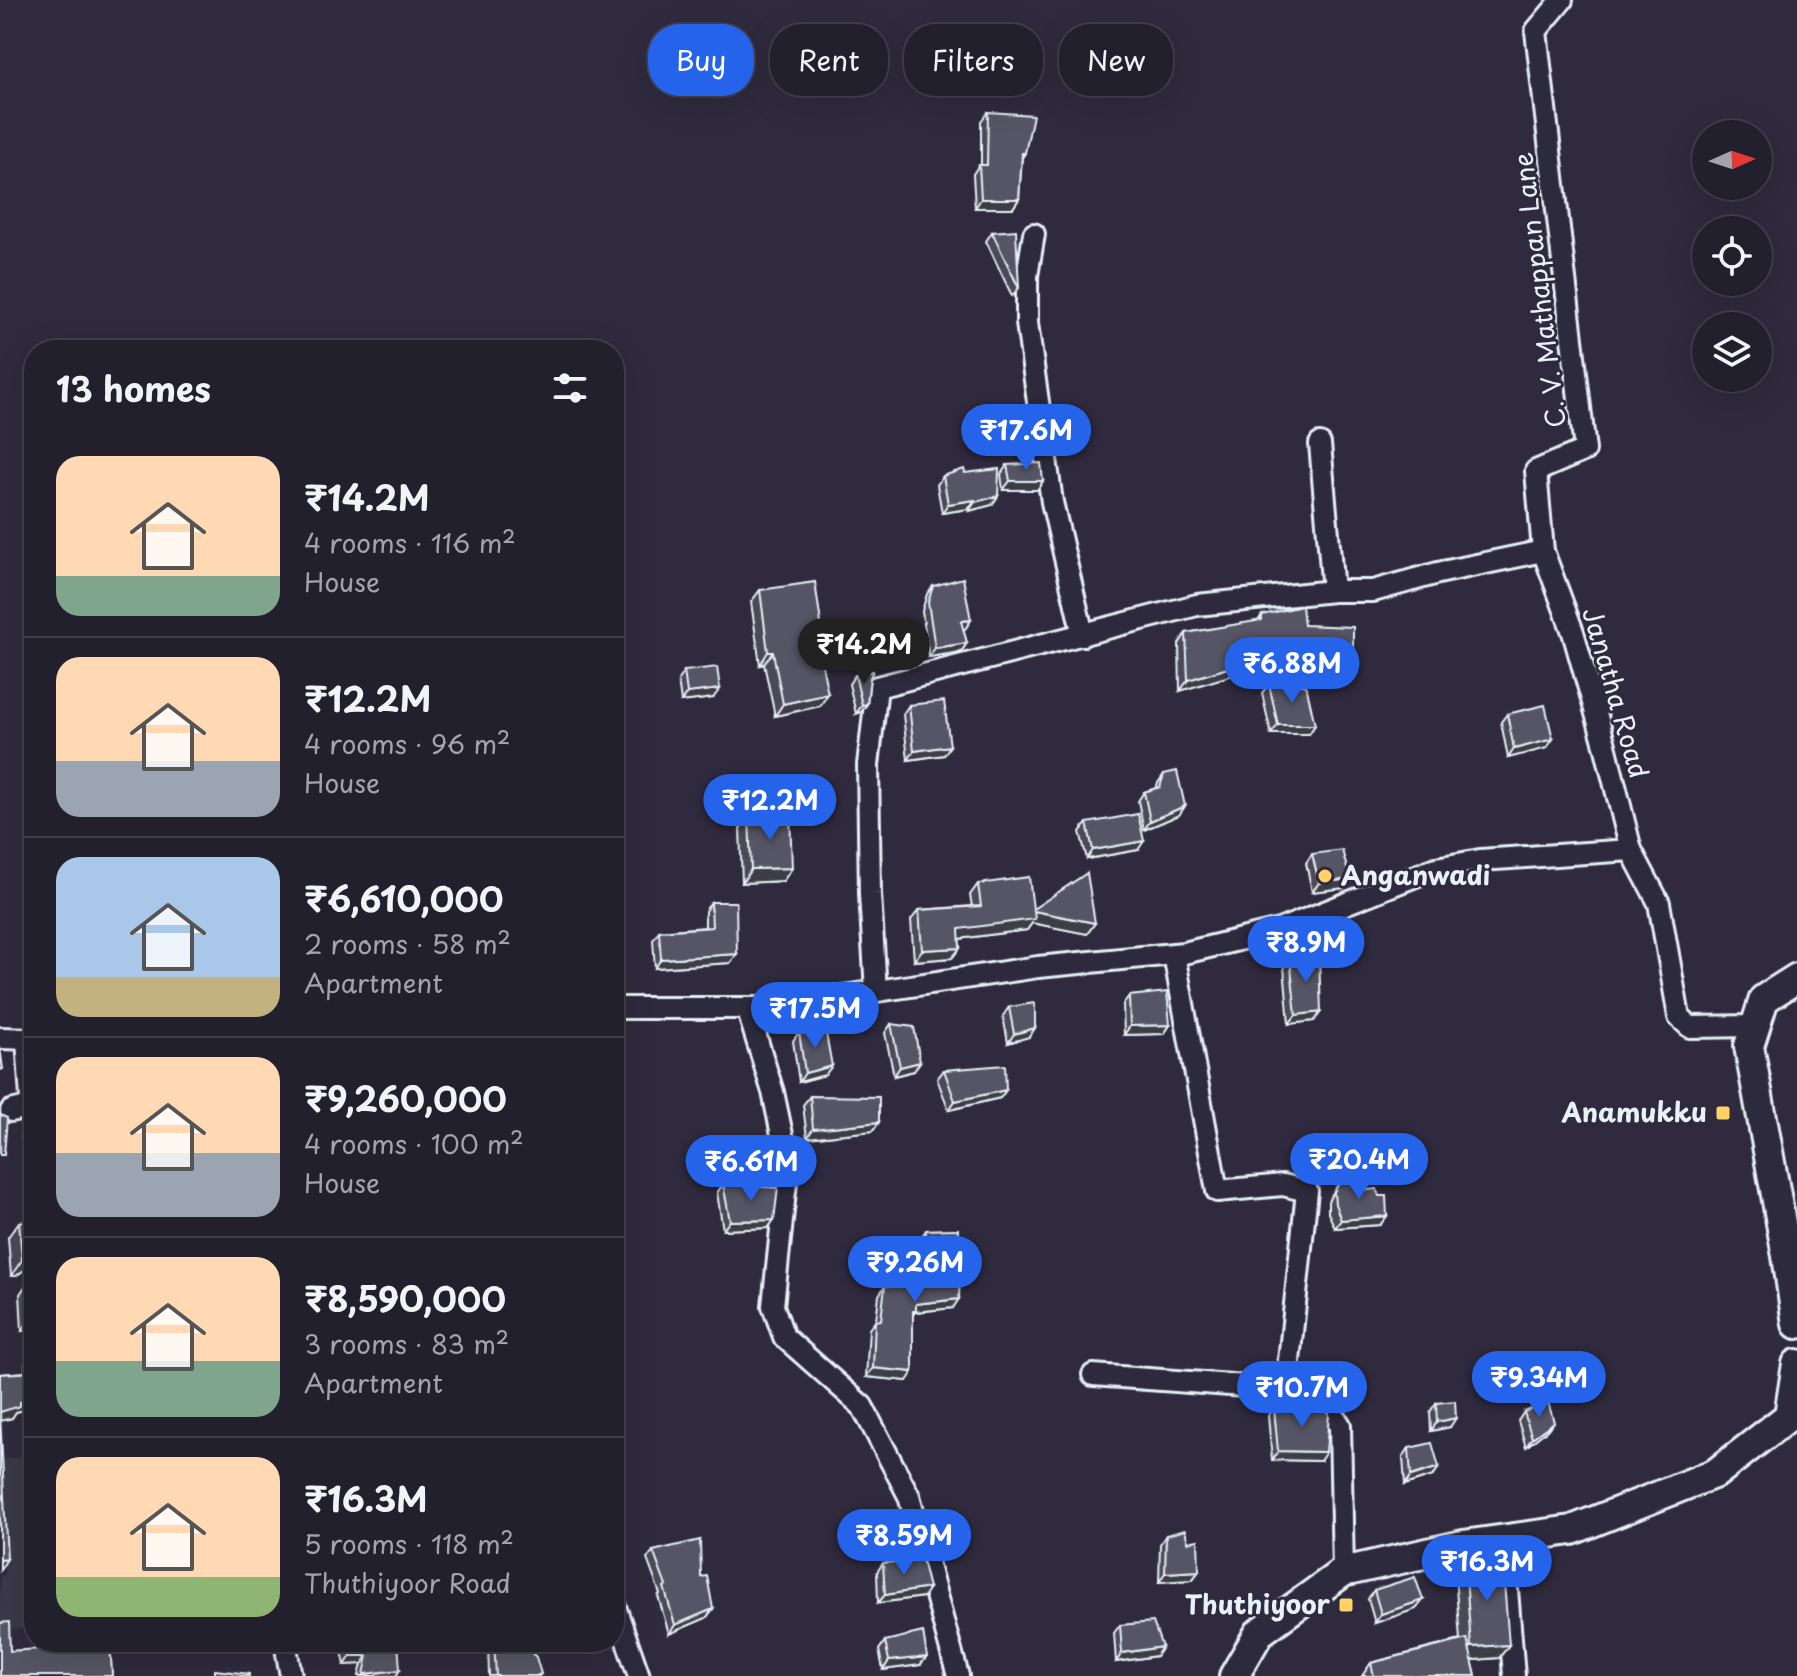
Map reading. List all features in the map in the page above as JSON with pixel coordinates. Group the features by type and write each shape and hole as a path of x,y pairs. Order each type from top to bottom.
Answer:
{"main road":[{"path":"1797,978 1764,999 1749,1046 1797,1324"},
{"path":"1234,1676 1259,1633 1343,1572 1463,1545 1572,1530 1716,1473 1789,1416 1795,1395 1797,1364"}],"street":[{"name":"C. V. Mathappan Lane","path":"1543,551 1536,471 1585,450 1536,31 1562,0"},
{"path":"1034,234 1027,276 1027,323 1052,502 1083,635"},
{"path":"1320,444 1333,591"},
{"path":"876,991 870,894 868,765 877,687 1197,605 1333,591 1373,591 1438,573 1543,551"},
{"name":"Janatha Road","path":"1543,551 1573,632 1631,850 1659,903 1679,1017 1690,1027 1755,1026"},
{"path":"624,1008 763,1008 1038,967 1174,954 1279,930 1436,868 1480,860 1631,850"},
{"path":"1174,954 1217,1191 1283,1185 1307,1191 1286,1389"},
{"path":"747,1008 773,1092 788,1163 773,1306 784,1337 862,1406 909,1496 958,1676"},
{"path":"0,1038 24,1039"},
{"path":"24,1087 21,1108 24,1116"},
{"path":"1093,1375 1286,1389 1320,1395 1340,1425 1343,1572"},
{"path":"1503,1540 1514,1676"},
{"path":"624,1633 639,1676"},
{"path":"1254,1676 1259,1633"},
{"path":"287,1652 291,1676"}],"shaded area":[{"path":"24,1457 24,1628 0,1630 0,1576 5,1575 1,1459"}],"building":[{"path":"988,112 1033,115 1025,153 1022,153 1019,199 981,199 979,165 987,165"},
{"path":"1016,230 1019,288 992,232"},
{"path":"1041,463 1043,481 1010,481 1007,465"},
{"path":"964,469 965,473 999,469 998,496 948,504 943,476"},
{"path":"963,578 971,620 961,621 967,643 935,648 928,602 933,586"},
{"path":"815,582 824,644 818,645 828,694 783,704 773,652 768,652 760,590"},
{"path":"1302,606 1304,625 1353,627 1353,656 1317,661 1317,643 1238,649 1241,664 1188,680 1186,633 1262,620 1262,615"},
{"path":"717,667 720,689 687,693 684,671"},
{"path":"873,671 867,704 862,705 855,675"},
{"path":"1269,684 1306,685 1315,725 1278,725"},
{"path":"944,701 950,746 914,751 909,705"},
{"path":"1545,705 1553,739 1514,749 1507,714"},
{"path":"1177,771 1185,806 1150,821 1144,792 1160,787 1164,774"},
{"path":"790,814 792,868 751,869 749,815"},
{"path":"1138,814 1144,841 1093,850 1087,823"},
{"path":"1342,850 1350,879 1319,883 1312,854"},
{"path":"1087,873 1095,923 1034,911 1035,919 959,929 960,948 922,950 919,910 981,906 978,884 1029,877 1033,909"},
{"path":"711,902 736,902 737,954 661,959 659,931 712,927"},
{"path":"1319,955 1321,1012 1296,1015 1290,958"},
{"path":"1167,992 1170,1025 1130,1026 1129,996"},
{"path":"1035,1003 1035,1028 1014,1034 1009,1007"},
{"path":"891,1024 914,1027 920,1062 900,1067"},
{"path":"825,1028 832,1066 805,1073 799,1032"},
{"path":"1005,1065 1006,1090 955,1101 944,1070"},
{"path":"810,1096 879,1097 879,1122 813,1129"},
{"path":"0,1115 7,1118 4,1155 0,1155"},
{"path":"1367,1181 1367,1190 1377,1189 1379,1196 1386,1196 1387,1216 1341,1220 1334,1192 1339,1183"},
{"path":"723,1184 778,1188 774,1220 730,1221"},
{"path":"19,1222 24,1222 24,1260 22,1260"},
{"path":"958,1229 956,1274 960,1274 959,1299 916,1304 916,1311 913,1311 913,1372 873,1368 875,1321 881,1320 885,1286 933,1282 934,1248 926,1248 926,1230"},
{"path":"24,1373 24,1401 20,1402 20,1406 0,1412 0,1374"},
{"path":"1455,1401 1456,1418 1437,1422 1436,1403"},
{"path":"1548,1402 1554,1422 1532,1438 1524,1412"},
{"path":"1274,1408 1326,1408 1329,1414 1326,1452 1278,1451"},
{"path":"0,1412 7,1559 0,1560"},
{"path":"1432,1443 1439,1467 1411,1476 1409,1448"},
{"path":"1185,1530 1188,1542 1198,1540 1199,1571 1165,1573 1166,1535"},
{"path":"700,1540 701,1577 707,1576 713,1609 675,1625 666,1586 653,1551"},
{"path":"1502,1557 1509,1645 1471,1647 1465,1561"},
{"path":"922,1560 929,1588 885,1595 883,1563"},
{"path":"1415,1577 1423,1600 1381,1614 1374,1590"},
{"path":"9,1622 10,1651 111,1652 112,1676 0,1676 0,1623"},
{"path":"1153,1622 1162,1647 1122,1653 1120,1625"},
{"path":"923,1632 927,1657 889,1661 885,1641"},
{"path":"1467,1639 1476,1676 1374,1676 1371,1663"},
{"path":"350,1652 399,1652 400,1670 364,1674 368,1656 351,1656"},
{"path":"495,1652 531,1652 536,1657 541,1674 536,1676 496,1676"},
{"path":"215,1670 249,1674 249,1676 215,1676"}],"place":[{"name":"Anganwadi","path":"1325,876"},
{"name":"Anamukku","path":"1723,1113"},
{"name":"Thuthiyoor","path":"1346,1605"}]}
